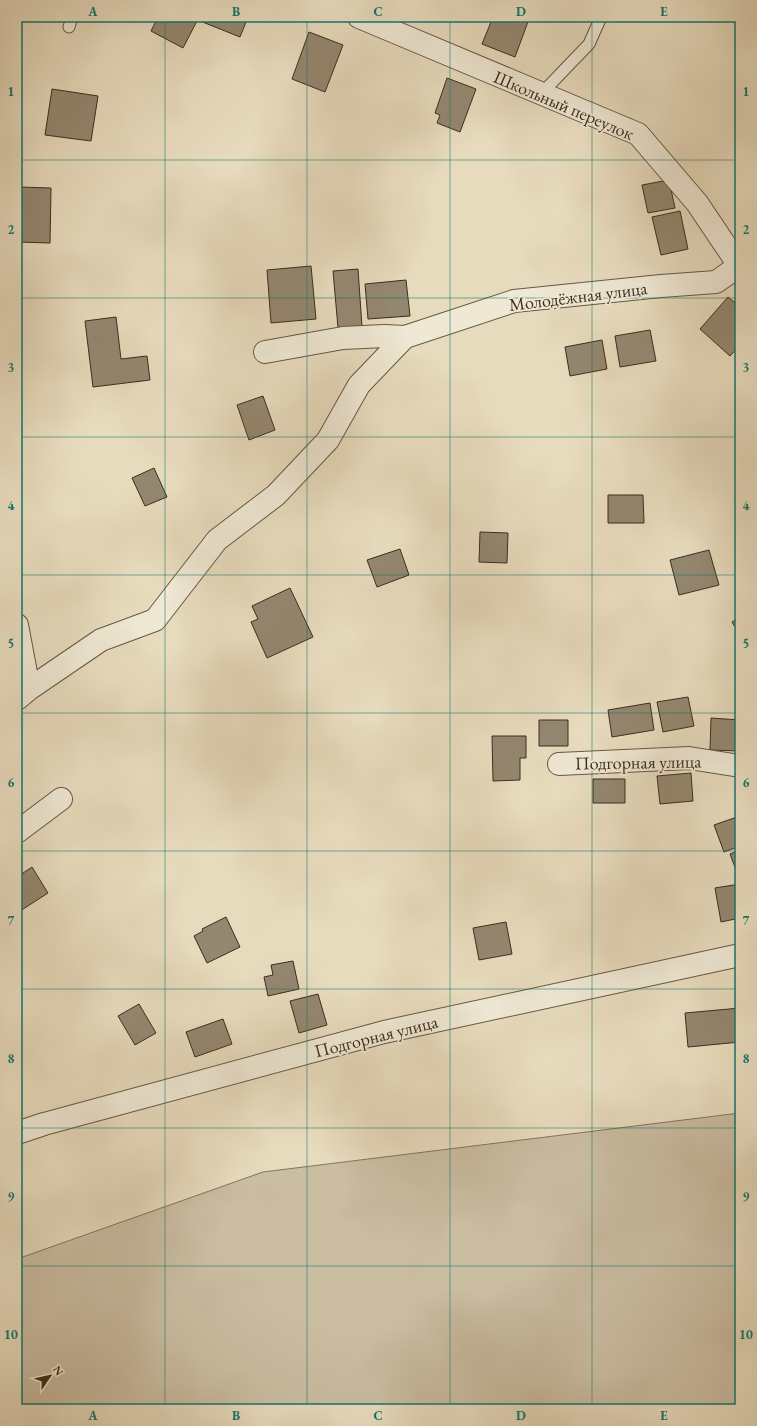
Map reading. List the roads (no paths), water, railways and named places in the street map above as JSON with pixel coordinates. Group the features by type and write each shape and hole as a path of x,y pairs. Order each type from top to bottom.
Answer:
{"street":[{"name":"Школьный переулок","path":"359,17 638,134 697,203 740,267"},
{"name":"Молодёжная улица","path":"23,694 101,640 155,620 217,540 276,495 328,440 359,385 405,337 514,300 716,282 740,267"},
{"path":"265,352 343,338 378,336 405,337"},
{"path":"17,625 23,694"},
{"name":"Подгорная улица","path":"559,764 689,758 740,766"},
{"path":"17,832 61,799"},
{"name":"Подгорная улица","path":"17,1133 44,1124 384,1032 740,955"}],"lane":[{"path":"541,94 589,44 601,17"}]}
